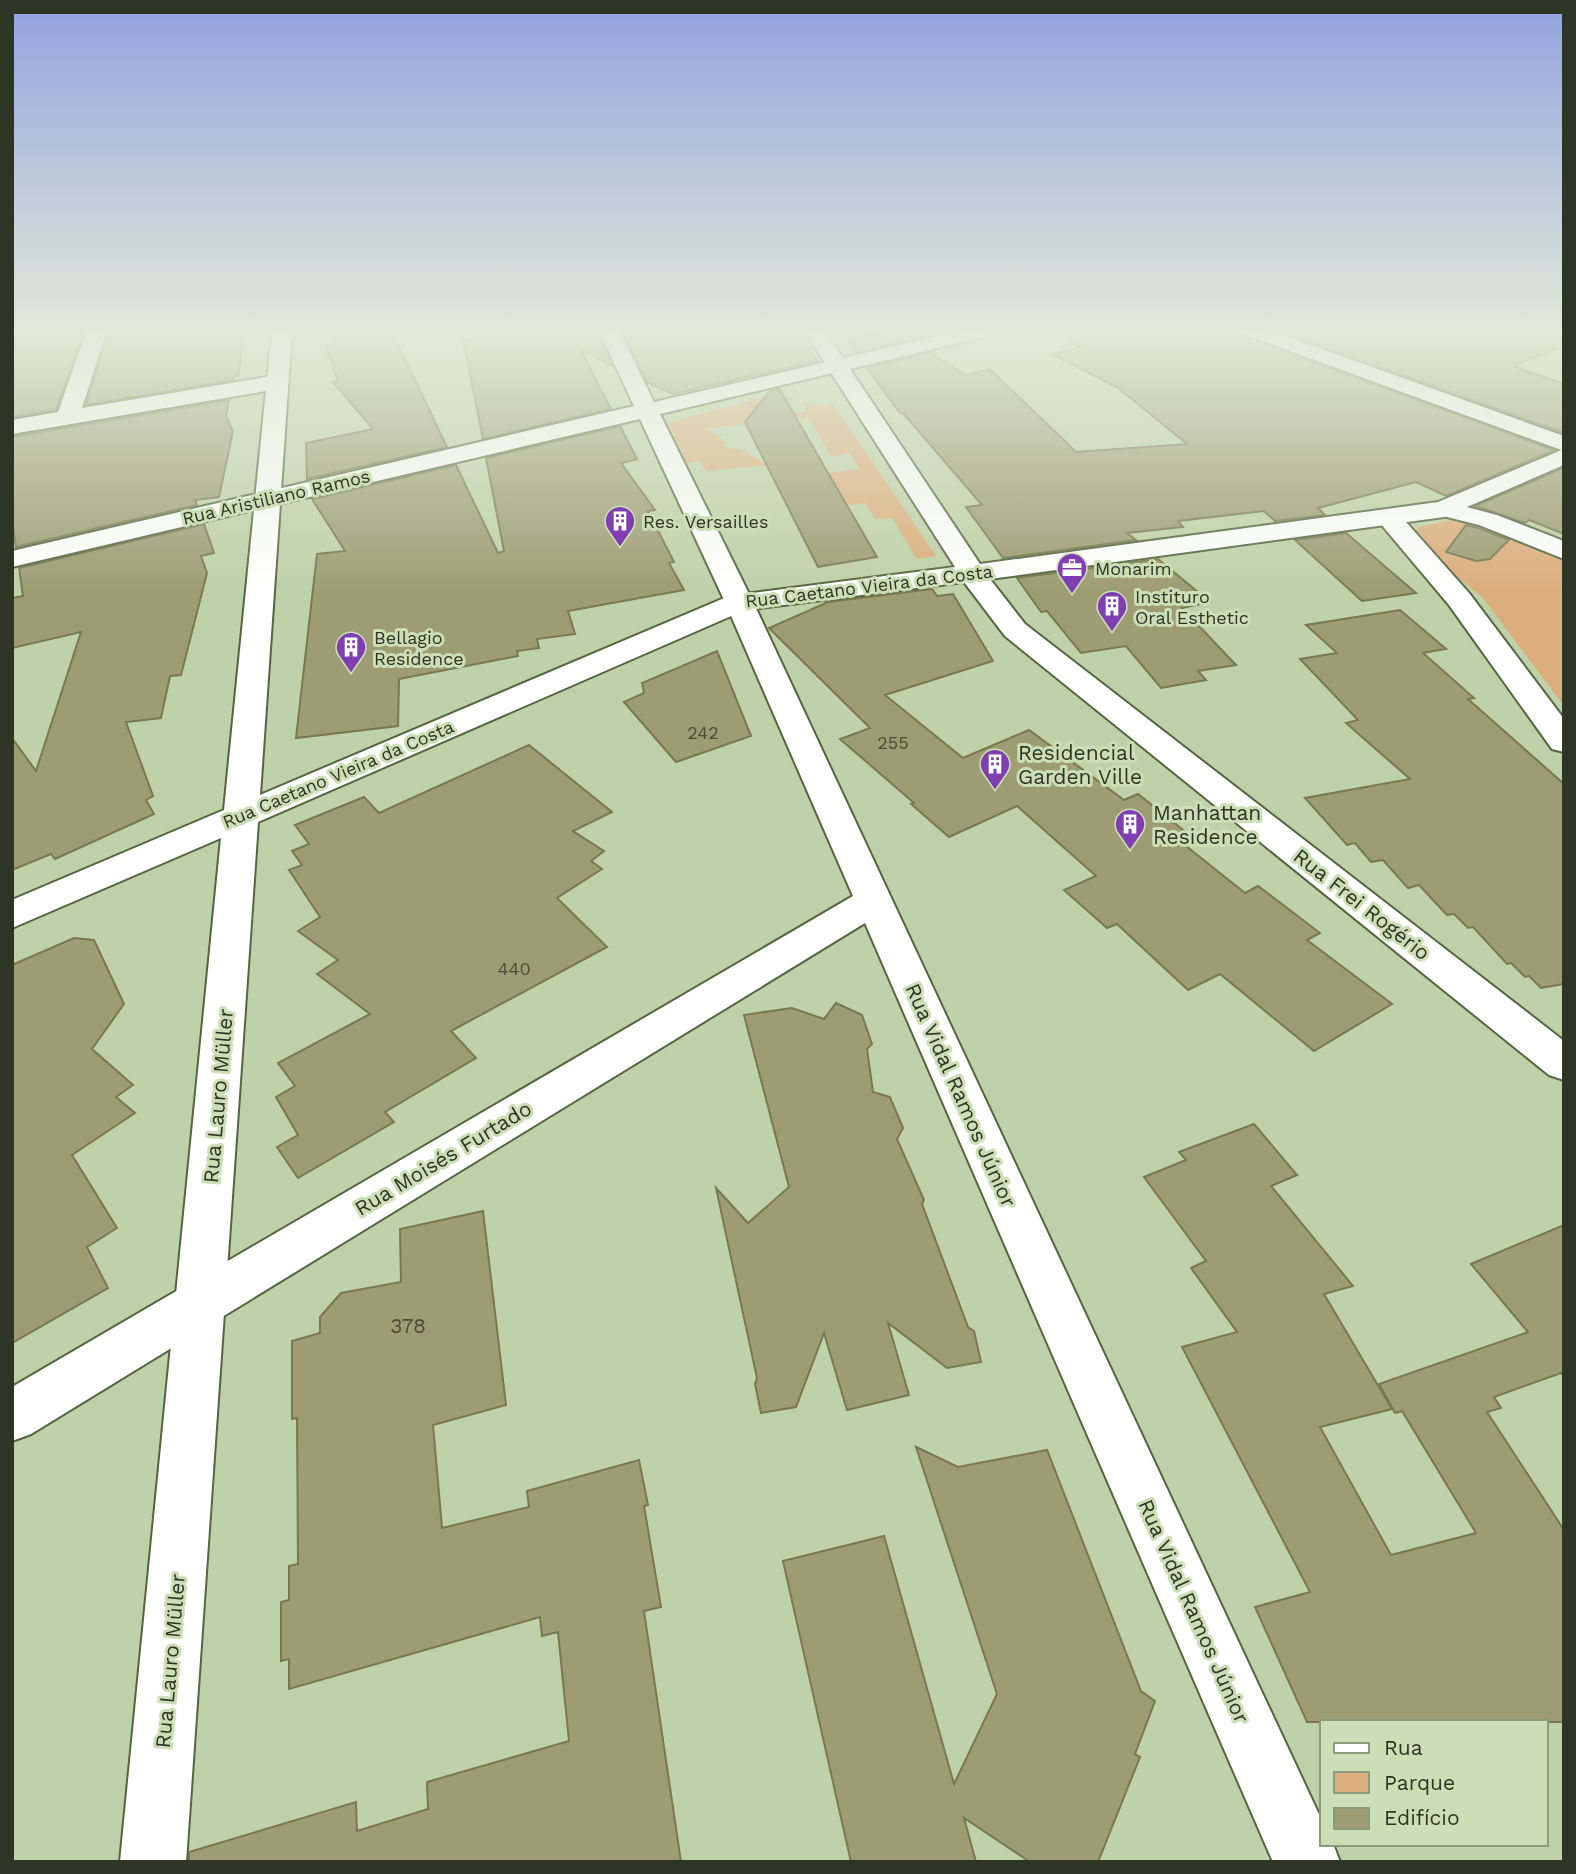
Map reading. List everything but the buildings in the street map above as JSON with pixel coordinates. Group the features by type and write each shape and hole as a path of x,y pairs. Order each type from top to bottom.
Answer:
{"street":[{"path":"12,428 70,417"},
{"name":"Rua Lauro Müller","path":"153,1862 275,417"},
{"name":"Rua Aristiliano Ramos","path":"12,559 616,417"},
{"name":"Rua Vidal Ramos Júnior","path":"652,417 739,602 1307,1862"},
{"name":"Rua Frei Rogério","path":"871,417 972,573 1015,630 1564,1064"},
{"path":"1491,417 1564,444"},
{"name":"Rua Caetano Vieira da Costa","path":"12,915 739,602 1444,509 1564,456"},
{"path":"1444,509 1488,520 1564,551"},
{"path":"1389,518 1459,599 1564,742"},
{"name":"Rua Moisés Furtado","path":"12,1416 873,901"}],"green space":[{"path":"687,417 842,417 936,556 917,559 892,518 875,519 865,503 847,505 828,473 859,469 850,453 831,456 808,418 706,428 724,440 725,447 743,450 766,465 707,471 699,461 687,463 667,423"},
{"path":"1456,519 1470,521 1564,557 1564,706 1482,597 1430,555 1414,533 1419,527"}],"place":[{"name":"Res. Versailles","path":"620,548"},
{"name":"Monarim","path":"1072,595"},
{"name":"Instituro Oral Esthetic","path":"1112,633"},
{"name":"Bellagio Residence","path":"351,674"},
{"name":"Residencial Garden Ville","path":"995,791"},
{"name":"Manhattan Residence","path":"1130,851"}]}
